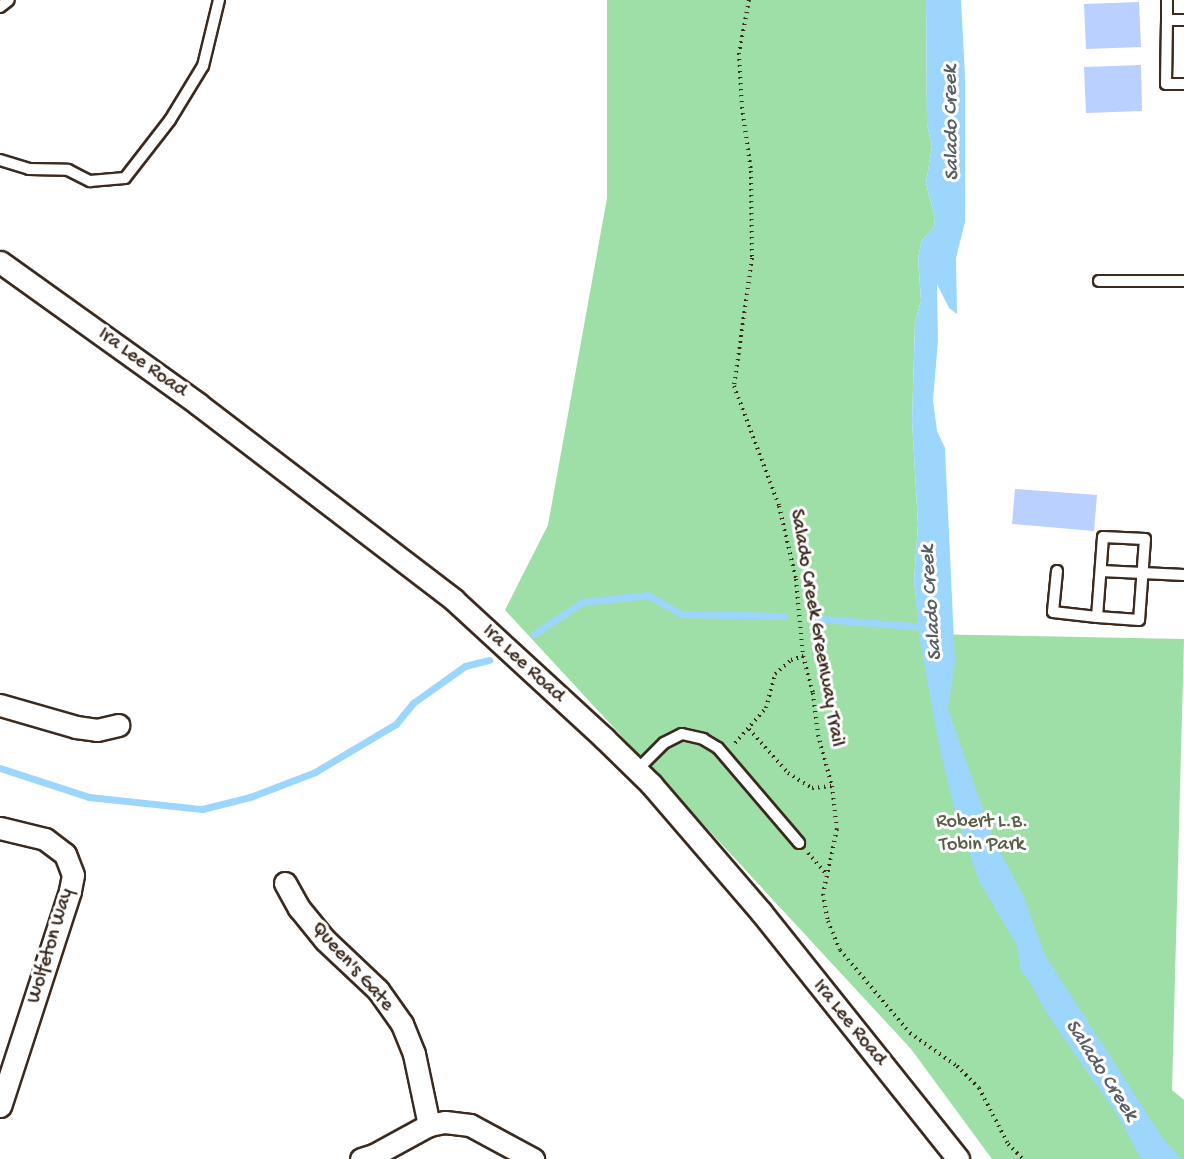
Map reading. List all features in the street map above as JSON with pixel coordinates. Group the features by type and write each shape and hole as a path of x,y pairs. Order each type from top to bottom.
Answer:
{"street":[{"name":"Ira Lee Road","path":"0,262 198,404 454,600 637,770 761,912 958,1159"},
{"path":"0,705 76,728 97,730 118,725"},
{"name":"Wolfeton Way","path":"0,828 45,839 65,854 73,874 70,891 0,1106"},
{"name":"Queen's Gate","path":"285,884 299,908 325,940 378,990 402,1024 414,1054 429,1125"},
{"path":"361,1159 429,1125 445,1122 470,1125 532,1159"}],"lane":[{"path":"0,7 9,0"},
{"path":"0,160 29,169 68,170 90,181 125,178 170,120 203,66 219,0"},
{"path":"1167,0 1166,84 1184,84"},
{"path":"1167,20 1184,21"},
{"path":"1099,280 1184,281"},
{"path":"1057,571 1053,612 1098,617 1138,620 1145,539 1103,537 1098,617"},
{"path":"1101,572 1184,575"},
{"path":"637,770 664,743 682,734 703,739 723,755 799,843"}],"path":[{"name":"Salado Creek Greenway Trail","path":"749,0 739,53 742,107 751,171 752,258 734,386 779,506 796,579 803,656 813,693 818,735 832,786 837,830 823,894 828,921 840,950 910,1033 957,1066 979,1088 1008,1144 1023,1159"},
{"path":"723,755 766,708 775,674 791,660 803,656"},
{"path":"749,729 788,773 812,788 832,786"},
{"path":"799,843 827,875"}],"green space":[{"name":"Robert L.B. Tobin Park","path":"607,0 926,0 927,124 932,146 926,183 935,218 934,227 922,240 918,258 921,301 915,322 912,421 918,524 914,581 920,634 1184,639 1172,1090 1184,1100 1184,1159 992,1159 911,1049 505,610 548,525 607,198"}],"water":[{"name":"Salado Creek","path":"926,0 961,0 965,75 965,222 956,258 957,314 949,308 937,284 938,341 933,400 937,431 945,448 955,662 948,709 993,838 1023,895 1045,955 1162,1137 1181,1159 1141,1159 1117,1114 1049,1017 1028,979 1021,972 1017,946 979,881 955,812 940,749 920,642 914,581 918,524 912,421 915,322 921,301 918,258 922,240 934,227 935,218 926,183 932,146 927,124"}],"building":[{"path":"1139,2 1141,47 1086,49 1084,4"},
{"path":"1141,65 1142,111 1086,113 1084,67"},
{"path":"1015,489 1097,495 1094,531 1012,524"}],"waterway":[{"path":"534,634 582,602 648,595 681,614 784,616"},
{"name":"Salado Creek","path":"810,618 927,627"},
{"path":"0,768 89,797 202,809 250,797 315,772 396,724 413,703 465,666 489,660"}]}
